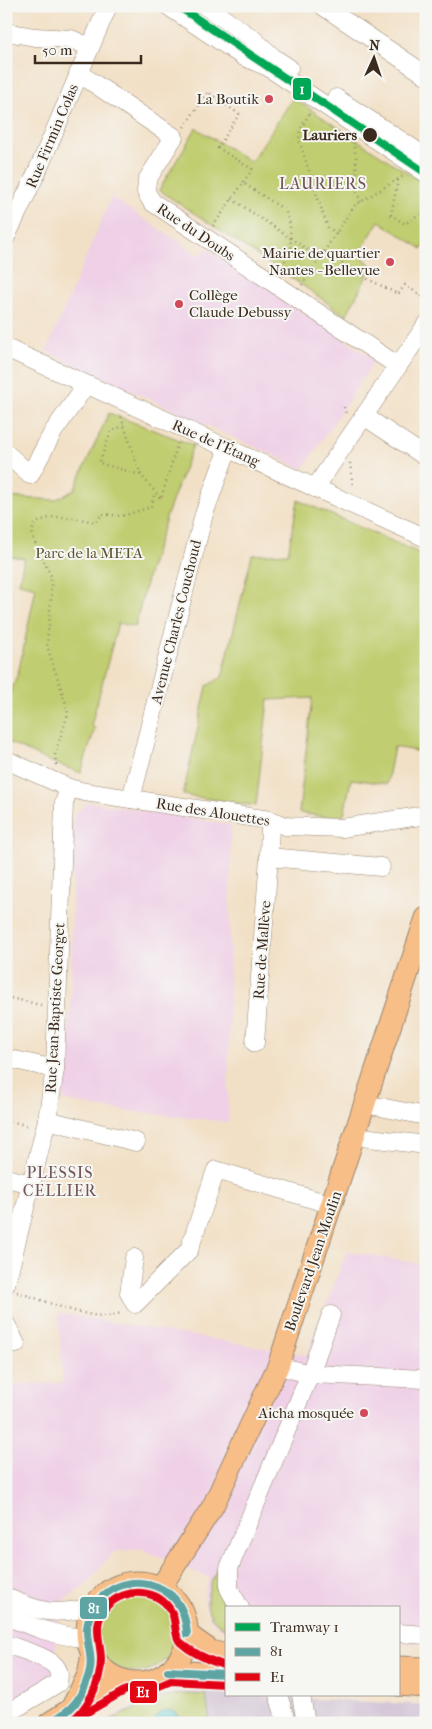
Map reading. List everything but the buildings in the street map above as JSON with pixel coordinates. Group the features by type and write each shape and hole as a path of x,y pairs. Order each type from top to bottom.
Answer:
{"main road":[{"name":"Boulevard Jean Moulin","path":"161,1587 213,1506 278,1366 426,918"},
{"path":"72,1709 88,1676 90,1646 88,1622 98,1600 111,1589 126,1583 143,1582 161,1587 182,1610 187,1626 182,1654 168,1671 152,1680 143,1682 124,1680 108,1673 102,1668 90,1646"},
{"path":"187,1634 211,1651 225,1655"},
{"path":"400,1667 426,1668"},
{"path":"168,1671 225,1674"},
{"path":"49,1723 124,1680"},
{"path":"400,1685 426,1687"}],"street":[{"name":"Rue Firmin Colas","path":"6,237 37,172 108,6"},
{"path":"168,6 244,57 271,63 423,166"},
{"path":"205,6 252,38 271,63 316,99 356,126 423,166"},
{"path":"323,6 426,76"},
{"path":"6,32 71,39 90,48"},
{"path":"78,74 90,80 174,138"},
{"name":"Rue du Doubs","path":"174,138 147,180 146,192 152,202 398,366"},
{"path":"315,488 426,325"},
{"name":"Rue de l'Étang","path":"6,348 426,538"},
{"path":"6,453 30,475 53,432 86,384"},
{"path":"364,416 426,457"},
{"name":"Avenue Charles Couchoud","path":"131,799 204,514 228,448"},
{"name":"Rue des Alouettes","path":"6,760 69,788 85,792 270,820 286,826 342,828 426,815"},
{"name":"Rue Jean-Baptiste Georget","path":"10,1288 31,1184 46,1125 55,1069 64,803 69,788"},
{"name":"Rue de Mallève","path":"255,1043 270,820"},
{"path":"269,857 381,867"},
{"path":"6,1058 55,1069"},
{"path":"365,1104 426,1116"},
{"path":"46,1125 136,1142"},
{"path":"354,1136 426,1145"},
{"path":"134,1258 129,1294 135,1304 189,1250 216,1170 332,1205"},
{"path":"6,1178 31,1184"},
{"path":"239,1606 229,1589 230,1568 310,1374 331,1315"},
{"path":"6,1324 16,1344"},
{"path":"278,1366 310,1374 426,1379"},
{"path":"6,1597 28,1607 47,1612 65,1613 94,1607"},
{"path":"6,1616 90,1646"},
{"path":"400,1633 426,1635"},
{"path":"6,1644 50,1662 57,1668 59,1676 58,1682 6,1714"},
{"path":"278,1696 287,1723"},
{"path":"301,1696 306,1723"}],"path":[{"path":"174,138 184,128 208,92 239,114 218,148 252,169 205,237"},
{"path":"316,99 300,130 299,140 328,228 337,233"},
{"path":"356,126 352,137 356,157 357,193 360,202"},
{"path":"294,297 354,206 423,166"},
{"path":"398,179 391,215 405,224 426,209"},
{"path":"243,183 285,210 290,224 291,250 273,282"},
{"path":"232,199 321,258"},
{"path":"325,252 366,278 398,294 405,285 426,299"},
{"path":"124,402 121,417 141,475 161,499 183,429"},
{"path":"124,425 111,432 99,463 141,475"},
{"path":"52,780 57,763 55,754 68,714 47,646 52,576 35,543 32,532 34,525 46,517 96,522 102,514 122,516 151,507 155,492"},
{"path":"6,998 58,1009"},
{"path":"6,1120 46,1125"},
{"path":"10,1288 57,1307 91,1314 116,1316 135,1304"}],"shaded area":[{"name":"Collège Claude Debussy","path":"111,197 200,256 206,248 375,360 303,469 46,352"},
{"path":"89,802 231,825 228,1122 101,1108 63,1100 71,1004 73,815"},
{"path":"347,1251 426,1265 426,1644 400,1642 400,1606 225,1606 225,1630 211,1620 205,1606 204,1593 210,1578 140,1549 114,1552 85,1585 60,1603 55,1657 64,1666 6,1720 6,1385 63,1383 58,1313 307,1355"},
{"path":"184,1692 225,1694 225,1696 426,1705 426,1723 101,1723 156,1697"}],"green space":[{"path":"293,98 426,185 426,243 422,249 379,221 359,254 372,266 346,316 159,190 196,128 251,162"},
{"name":"Parc de la META","path":"109,413 193,445 167,515 148,575 135,627 118,623 91,726 95,728 81,773 44,759 6,741 9,698 18,674 36,587 19,583 24,558 6,556 6,497 55,500 74,490"},
{"path":"298,500 426,556 426,753 394,747 387,784 351,779 344,815 327,817 299,813 312,698 268,700 256,806 183,795 207,686 222,677 252,555 288,553"},
{"path":"221,1560 226,1561 222,1582 215,1587 225,1606 225,1628 210,1615 207,1606 209,1588"},
{"path":"128,1590 144,1590 159,1597 170,1608 177,1623 174,1647 165,1660 144,1672 128,1672 113,1665 102,1654 95,1639 95,1623 102,1608 113,1597"},
{"path":"184,1694 206,1695 210,1723 104,1723 157,1699"}],"water":[{"path":"172,1710 177,1713 182,1723 155,1723 159,1713"}],"tram line":[{"name":"1","path":"178,6 426,173"}],"transit line":[{"name":"81","path":"49,1723 70,1709 83,1691 90,1668 87,1628 90,1614 97,1602 106,1593 130,1583 156,1586 173,1597 180,1606 186,1623 187,1634"},
{"name":"E1","path":"69,1723 82,1711 92,1695 99,1678 101,1660 98,1632 99,1620 107,1606 123,1596 132,1593 142,1593 159,1599 172,1613 180,1642 200,1656 223,1665"},
{"name":"81","path":"168,1671 225,1674"},
{"name":"E1","path":"68,1723 126,1690 145,1692 171,1681 225,1684"}],"place":[{"name":"La Boutik","path":"269,99"},
{"name":"Lauriers","path":"370,135"},
{"name":"Mairie de quartier Nantes - Bellevue","path":"390,262"},
{"name":"Collège Claude Debussy","path":"179,304"},
{"name":"Aicha mosquée","path":"364,1413"}],"district":[{"name":"LAURIERS","path":"323,183"},
{"name":"PLESSIS CELLIER","path":"60,1181"}]}
